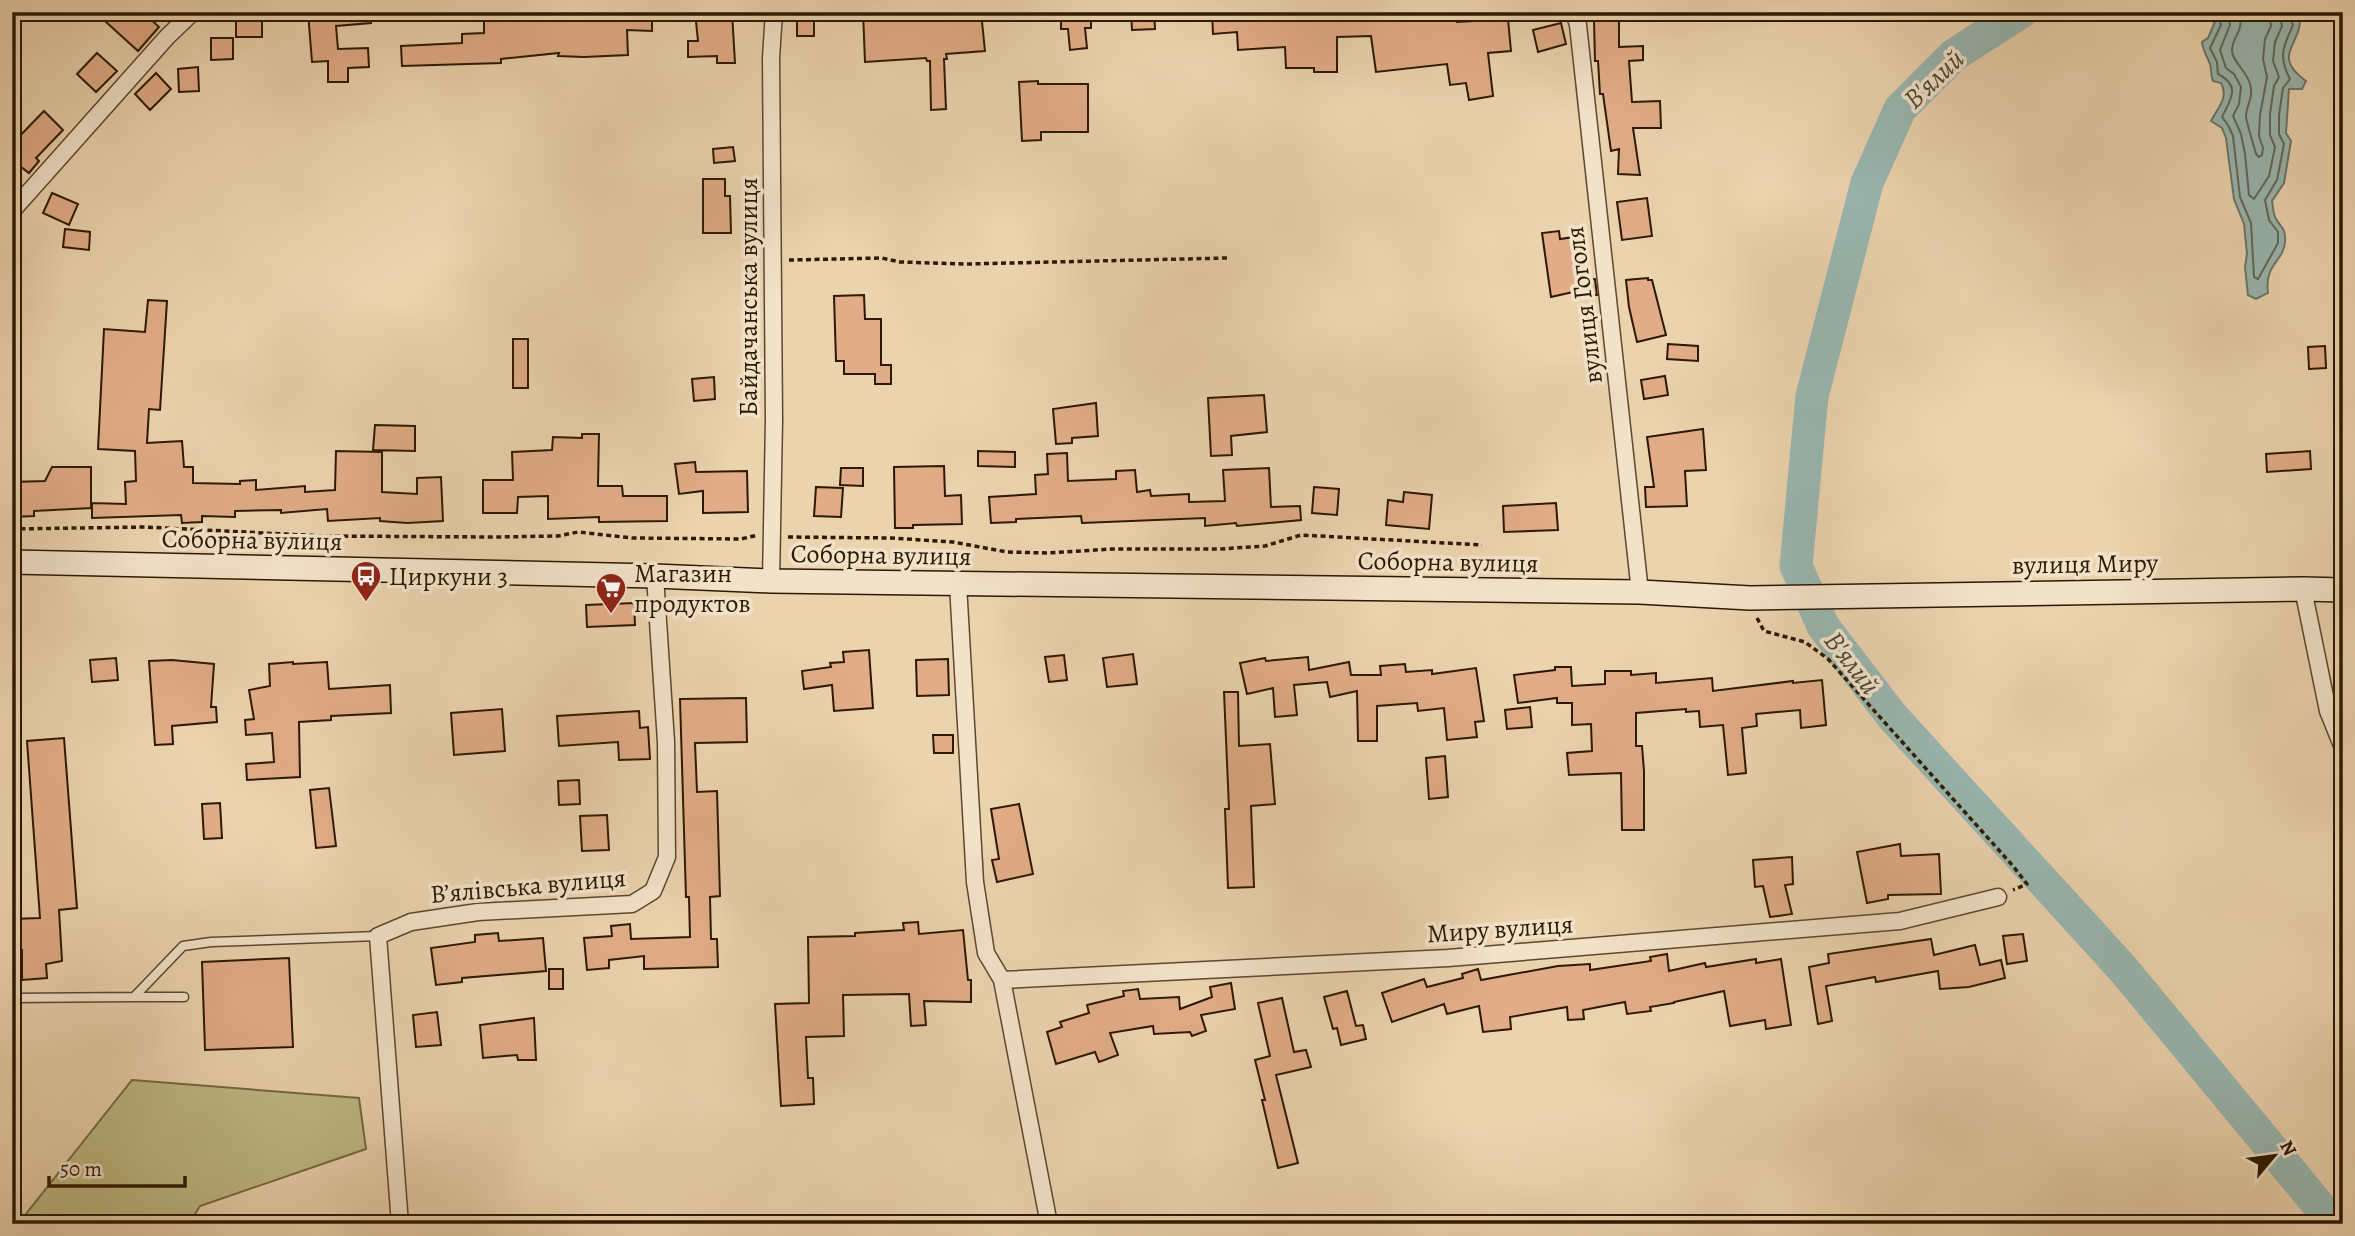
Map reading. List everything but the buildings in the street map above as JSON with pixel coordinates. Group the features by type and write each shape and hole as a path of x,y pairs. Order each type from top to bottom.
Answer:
{"street":[{"path":"12,211 167,37 193,12"},
{"name":"Байдачанська вулиця","path":"771,581 771,58 774,12"},
{"name":"вулиця Гоголя","path":"1574,12 1578,25 1640,592"},
{"name":"Соборна вулиця","path":"12,562 771,581 1640,592 1750,598"},
{"name":"В’ялівська вулиця","path":"378,936 411,922 478,912 632,904 653,891 667,857 666,742 655,576"},
{"path":"958,584 975,883 986,953 1002,980 1049,1224"},
{"path":"2304,589 2328,711 2343,748"},
{"name":"вулиця Миру","path":"1750,598 2343,590"},
{"name":"Миру вулиця","path":"1002,980 1448,958 1900,921 1998,897"},
{"path":"378,936 400,1224"}],"lane":[{"path":"12,722 12,729"},
{"path":"134,997 183,946 212,942 378,936"},
{"path":"12,998 184,997"}],"path":[{"path":"772,260 883,258 900,262 967,264 1227,258"},
{"path":"12,528 145,527 324,536 495,537 578,533 632,538 741,539 772,531 790,538 904,539 953,542 1007,552 1047,553 1265,546 1301,535 1482,545"},
{"path":"1750,598 1764,631 1805,642 1828,659 2013,866 2026,884 1998,897"}],"shaded area":[{"path":"132,1080 359,1098 366,1149 200,1206 189,1224 18,1224"}],"water":[{"path":"2211,12 2289,12 2300,17 2289,57 2295,72 2306,81 2302,89 2289,89 2286,133 2291,141 2284,183 2272,201 2274,215 2285,233 2285,242 2269,275 2268,293 2256,299 2248,295 2244,224 2234,199 2226,138 2222,128 2211,121 2224,93 2221,83 2213,81 2202,42 2208,38 2215,22 2209,20"}],"waterway":[{"name":"В'ялий","path":"2021,12 1954,55 1900,109 1867,183 1812,396 1796,566 1823,626 1892,716 2123,969 2334,1224"}],"place":[{"name":"Циркуни 3","path":"366,603"},
{"name":"Магазин продуктов","path":"611,615"}]}
